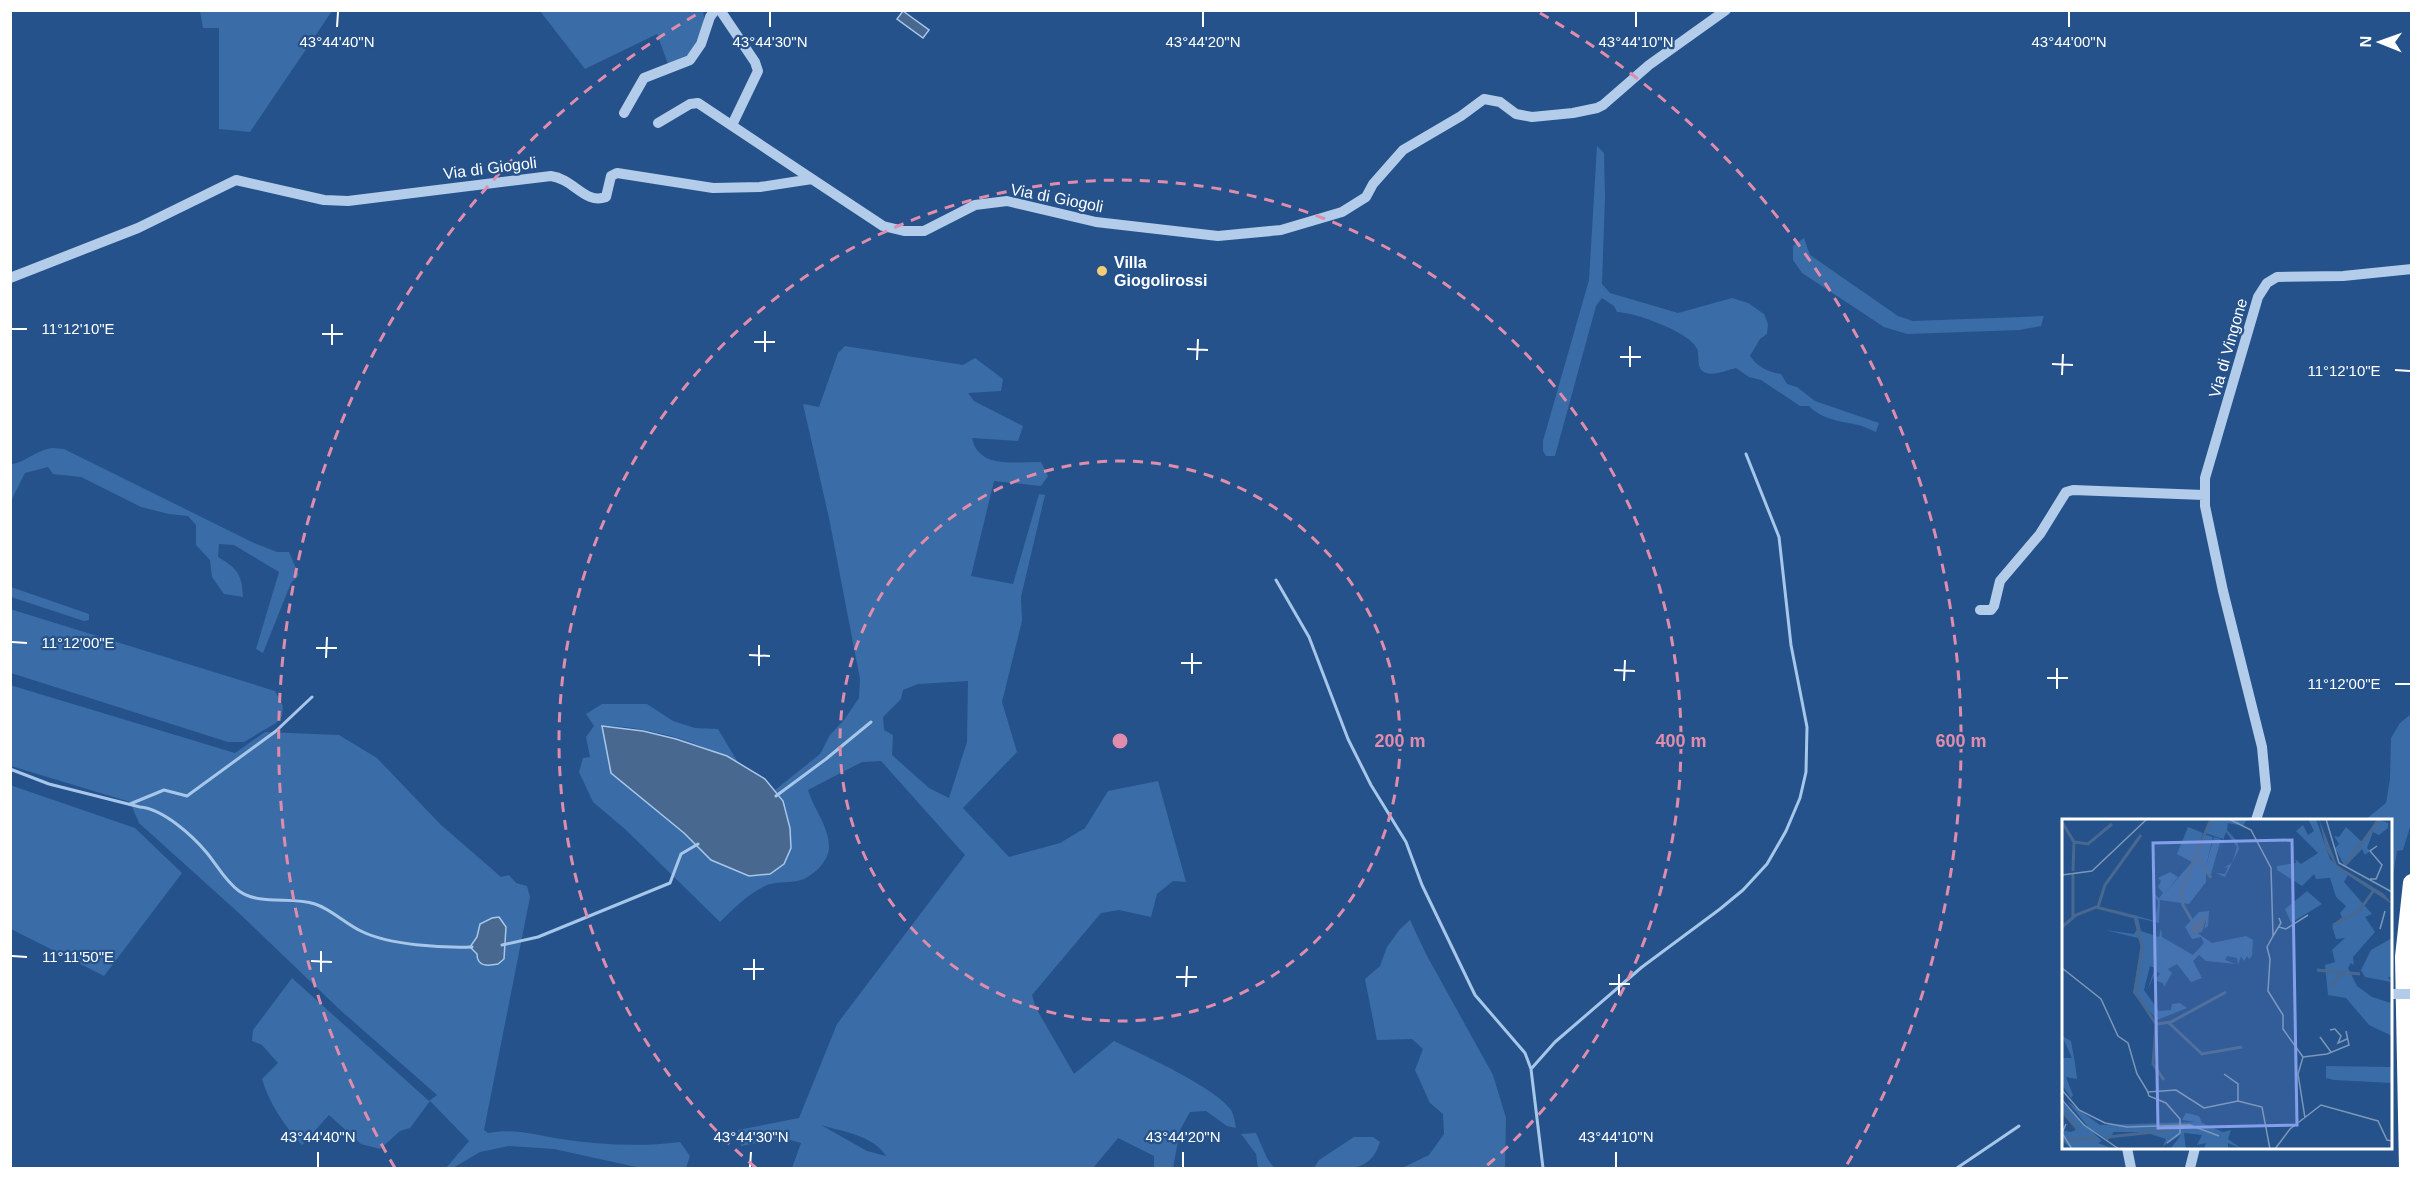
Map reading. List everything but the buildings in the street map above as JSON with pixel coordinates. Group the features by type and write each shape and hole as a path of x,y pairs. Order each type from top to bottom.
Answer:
{"highway":[{"path":"2408,1168 2404,957 2412,883"}],"street":[{"path":"624,113 644,78 690,60 701,44 710,17 715,10"},
{"path":"720,10 755,62 758,71 732,125"},
{"name":"Via di Giogoli","path":"10,278 138,228 236,180 324,200 348,201 551,176 563,178 588,197 599,200 606,197 611,176 617,173 713,188 760,187 812,179 883,226 904,231 924,231 975,205 1007,201 1096,222 1218,236 1281,230 1342,212 1366,196 1403,150 1461,116 1484,99 1500,102 1516,114 1532,117 1573,113 1604,105 1649,65 1726,10"},
{"path":"658,123 690,104 698,103 812,179"},
{"name":"Via di Vingone","path":"2256,819 2266,789 2262,747 2223,591 2204,495 2205,477 2258,297 2267,283 2277,277 2292,275 2343,276 2412,269"},
{"path":"1980,610 1991,610 1995,606 2000,581 2040,534 2066,492 2073,490 2204,495"},
{"path":"2392,994 2412,994"},
{"path":"2127,1149 2131,1168"},
{"path":"2190,1168 2195,1149"}],"shaded area":[{"path":"200,11 332,11 250,132 219,129 219,28 203,28"},
{"path":"540,11 703,11 705,24 690,54 668,64 657,34 585,69"},
{"path":"903,11 929,30 923,38 897,19"},
{"path":"1597,146 1604,153 1602,284 1610,293 1678,313 1732,298 1748,303 1764,314 1768,324 1767,334 1760,339 1750,356 1756,363 1781,374 1787,384 1797,387 1815,401 1879,423 1876,432 1826,417 1809,406 1800,406 1761,380 1749,377 1736,368 1715,373 1704,372 1700,367 1696,347 1683,335 1635,315 1617,312 1614,306 1602,298 1596,306 1555,456 1546,456 1543,451 1543,441 1589,280"},
{"path":"1804,238 1810,255 1898,316 1913,321 2044,316 2041,326 2020,330 1907,334 1884,327 1802,273 1793,260 1793,246"},
{"path":"845,346 963,365 975,358 1003,379 1001,391 968,393 974,401 1023,426 1018,441 972,438 976,448 982,455 999,462 1041,462 1048,476 1041,486 994,481 971,576 1013,584 1039,494 1045,495 1021,597 1022,621 1002,702 1017,752 963,808 1009,857 1060,843 1085,828 1108,791 1158,781 1186,882 1173,881 1157,894 1151,917 1119,910 1101,913 1032,995 1036,1008 1074,1074 1114,1041 1194,1081 1210,1091 1231,1110 1236,1128 1227,1126 1206,1111 1190,1112 1180,1130 1173,1168 1154,1168 1154,1156 1118,1138 1093,1168 792,1168 801,1143 783,1138 741,1146 738,1130 799,1118 837,1024 965,855 881,761 862,762 808,790 828,839 827,857 821,866 804,879 763,887 746,898 720,922 626,830 593,802 579,772 583,758 590,757 586,737 594,726 586,714 602,704 647,704 673,721 695,728 718,729 739,764 709,749 673,737 618,726 602,726 684,833 711,860 783,801 774,791 820,754 830,735 859,698 860,679 829,518 803,404 819,407 838,353","holes":["968,681 967,742 949,798 929,788 892,755 893,735 884,730 883,717 901,699 903,690 918,684","821,1125 866,1139 886,1156 867,1151"]},
{"path":"52,448 64,449 254,543 277,552 289,552 299,575 291,583 263,653 256,649 279,572 234,545 219,544 218,557 237,572 243,597 224,594 212,577 210,560 196,545 196,525 188,516 141,507 81,477 53,474 48,467 25,473 11,501 11,464"},
{"path":"11,587 89,614 89,620 84,621 11,597"},
{"path":"10,609 275,691 283,706 282,716 276,723 244,742 228,742 11,673"},
{"path":"10,685 235,753 265,732 339,735 377,758 440,824 501,877 509,875 516,883 527,886 530,897 484,1130 488,1133 516,1132 606,1144 680,1142 690,1156 686,1168 636,1167 554,1149 509,1146 480,1152 453,1168 446,1168 469,1141 430,1101 410,1128 400,1131 380,1149 361,1144 329,1115 302,1145 278,1114 262,1079 278,1063 262,1045 252,1041 253,1030 292,978 429,1101 437,1095 339,1009 241,915 139,823 130,802 11,766"},
{"path":"2411,714 2411,824 2403,850 2397,851 2392,883 2392,819 2366,819 2386,803 2390,779 2391,738 2400,723"},
{"path":"602,726 643,731 676,739 727,756 765,779 783,801 790,828 791,848 784,864 770,874 749,876 711,860 684,833 611,773"},
{"path":"10,785 135,828 182,873 104,976 11,929"},
{"path":"499,917 506,927 504,959 498,964 484,965 470,947 477,937 480,924"},
{"path":"1410,920 1426,954 1493,1075 1506,1118 1505,1168 1402,1168 1429,1155 1444,1134 1443,1114 1430,1103 1415,1070 1423,1049 1412,1039 1377,1040 1365,979 1380,966 1387,947"},
{"path":"1256,1133 1274,1168 1258,1168 1256,1154 1241,1134"},
{"path":"1354,1137 1373,1137 1380,1142 1370,1160 1354,1168 1314,1168 1319,1160"}],"waterway":[{"path":"1531,1069 1555,1042 1642,967 1743,890 1767,864 1786,831 1800,798 1806,772 1807,727 1791,645 1779,537 1746,454"},
{"path":"1276,580 1309,637 1348,739 1371,785 1406,842 1422,885 1475,995 1525,1053 1531,1069 1543,1168"},
{"path":"130,804 164,790 187,796 276,731 312,697"},
{"path":"776,796 871,722"},
{"path":"10,769 49,784 158,812 193,838 230,883 247,896 315,904 363,932 387,940 431,946 472,947"},
{"path":"502,945 538,937 670,883 681,854 698,844"},
{"path":"1957,1168 2019,1126"}],"place":[{"name":"Villa Giogolirossi","path":"1102,271"}]}
